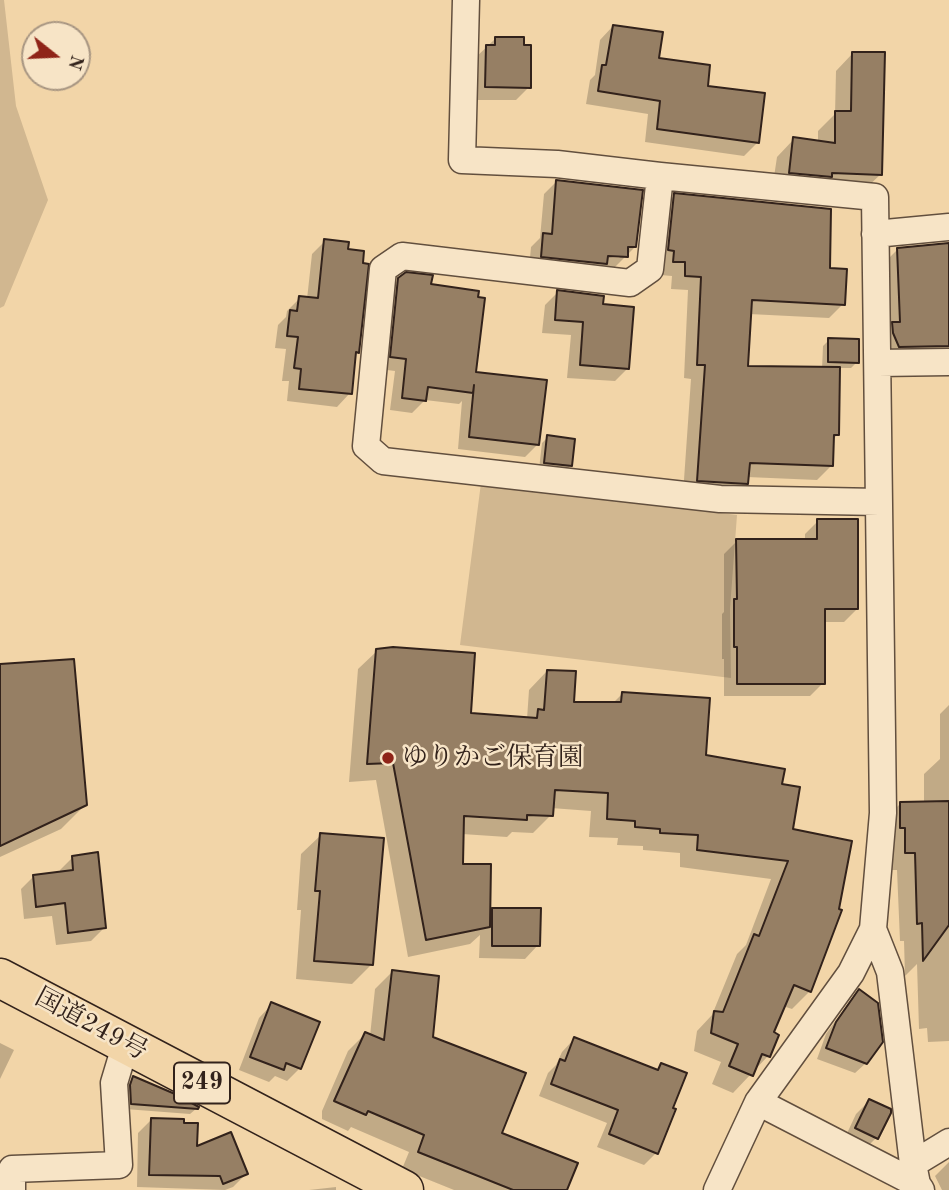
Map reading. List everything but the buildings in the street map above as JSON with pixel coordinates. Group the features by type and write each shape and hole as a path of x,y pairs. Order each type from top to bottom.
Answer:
{"highway":[{"name":"国道249号","path":"0,978 404,1190"}],"street":[{"path":"466,0 462,160 557,164 874,197 883,813 873,929 851,973 758,1102 717,1190"},
{"path":"660,176 650,269 631,283 402,256 383,269 366,446 383,461 707,498 879,502"},
{"path":"875,234 949,226"},
{"path":"878,363 949,362"},
{"path":"873,929 890,972 917,1179"},
{"path":"12,1190 12,1169 119,1164 114,1083 125,1043"},
{"path":"758,1102 917,1179"},
{"path":"917,1179 949,1142"}],"shaded area":[{"path":"0,0 4,0 16,106 48,200 4,306 0,308"},
{"path":"481,483 737,515 730,609 731,678 460,645"}],"place":[{"name":"ゆりかご保育園","path":"388,758"}]}
